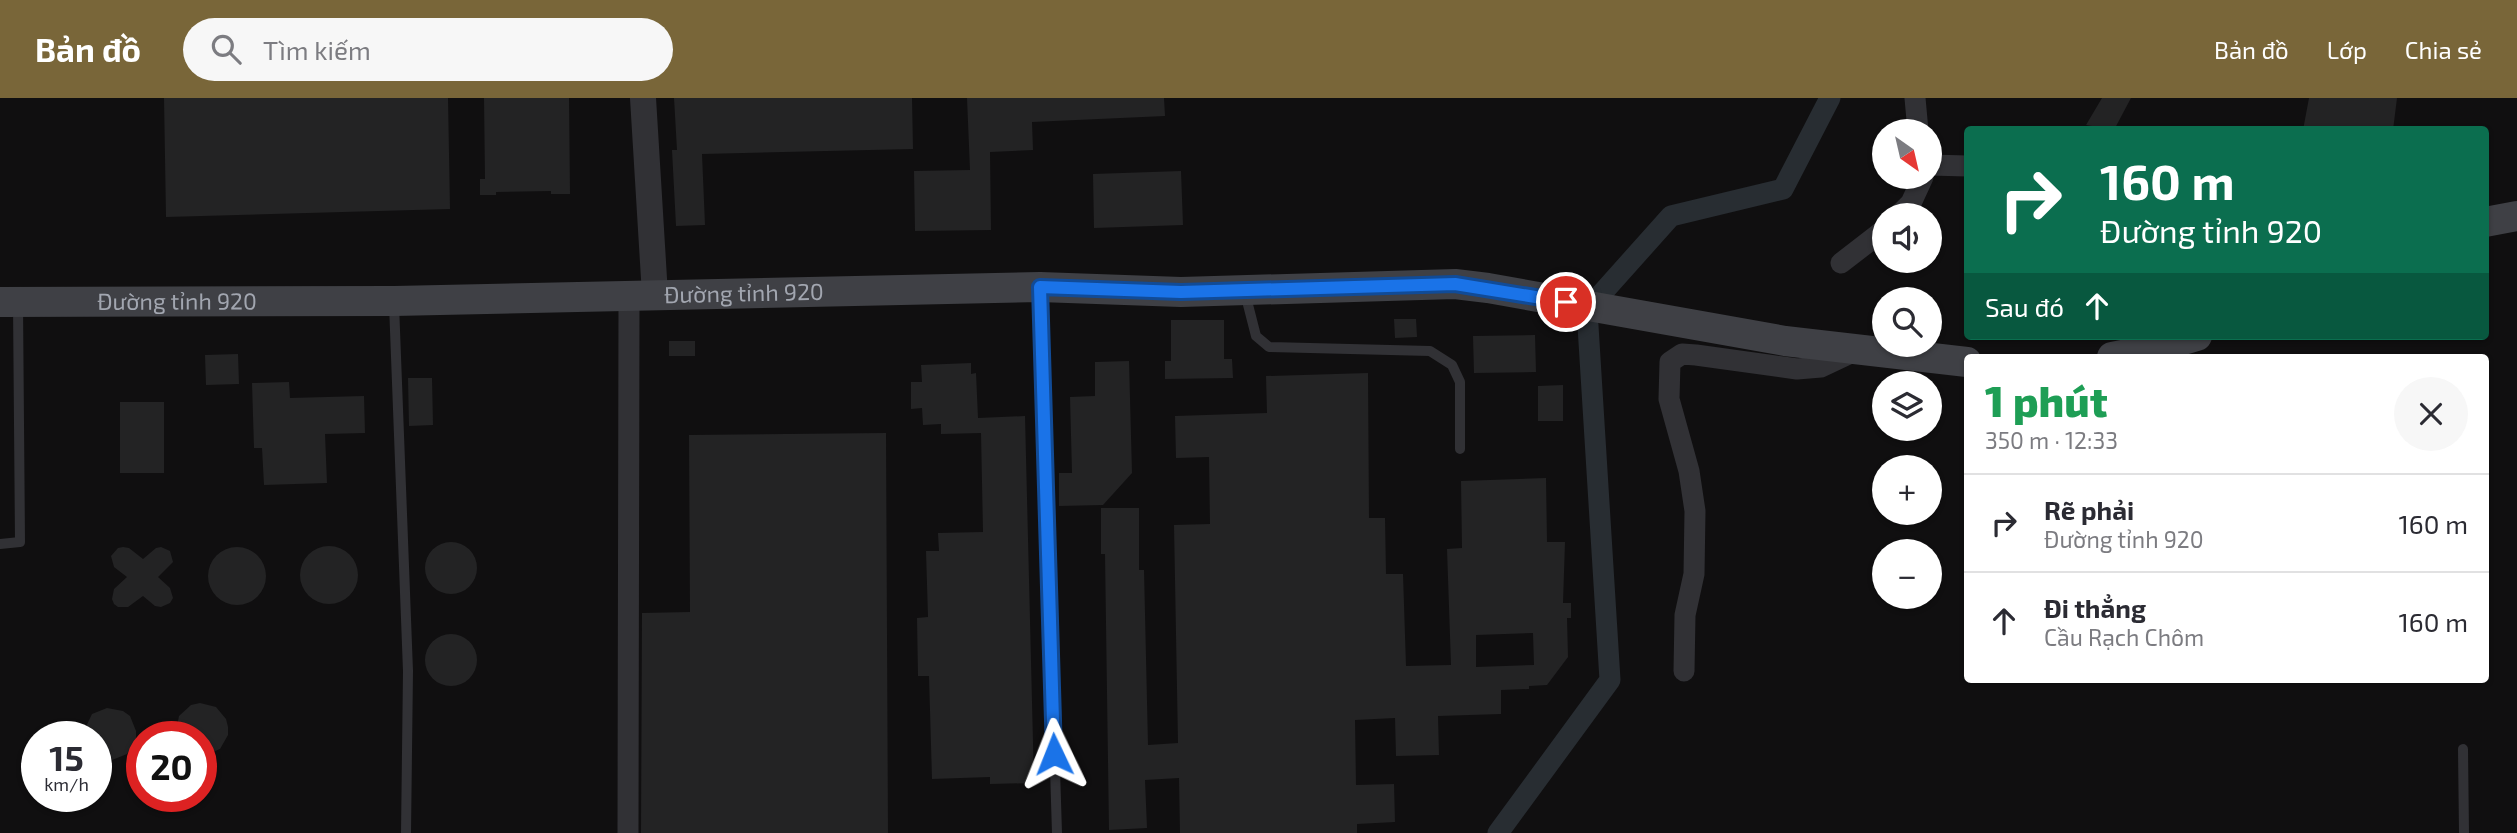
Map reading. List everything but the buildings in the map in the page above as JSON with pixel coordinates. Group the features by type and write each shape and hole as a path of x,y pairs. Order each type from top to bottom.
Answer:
{"main road":[{"name":"Đường tỉnh 920","path":"9,302 394,301 1040,287 1181,292 1455,284 1785,341 1859,349"},
{"path":"2127,354 2184,340"},
{"path":"1859,349 1964,362"}],"street":[{"path":"628,833 642,295 643,98"},
{"path":"1915,98 1917,119"},
{"path":"1942,165 1964,166"},
{"path":"1841,263 1872,239"},
{"path":"1685,671 1685,615 1694,574 1696,511 1689,471 1669,399 1670,362 1682,354 1797,369 1821,367 1859,349"}],"lane":[{"path":"1040,287 1057,833"},
{"path":"1244,290 1256,336 1269,347 1430,351 1452,365 1460,382 1460,449"},
{"path":"394,301 408,671 406,833"},
{"path":"0,544 20,542 9,302"},
{"path":"2463,749 2464,833"}],"waterway":[{"path":"1498,833 1610,680 1587,310 1671,216 1783,189 1830,98"}],"route":[{"path":"1054,754 1040,287 1181,292 1455,284 1566,302"}]}
